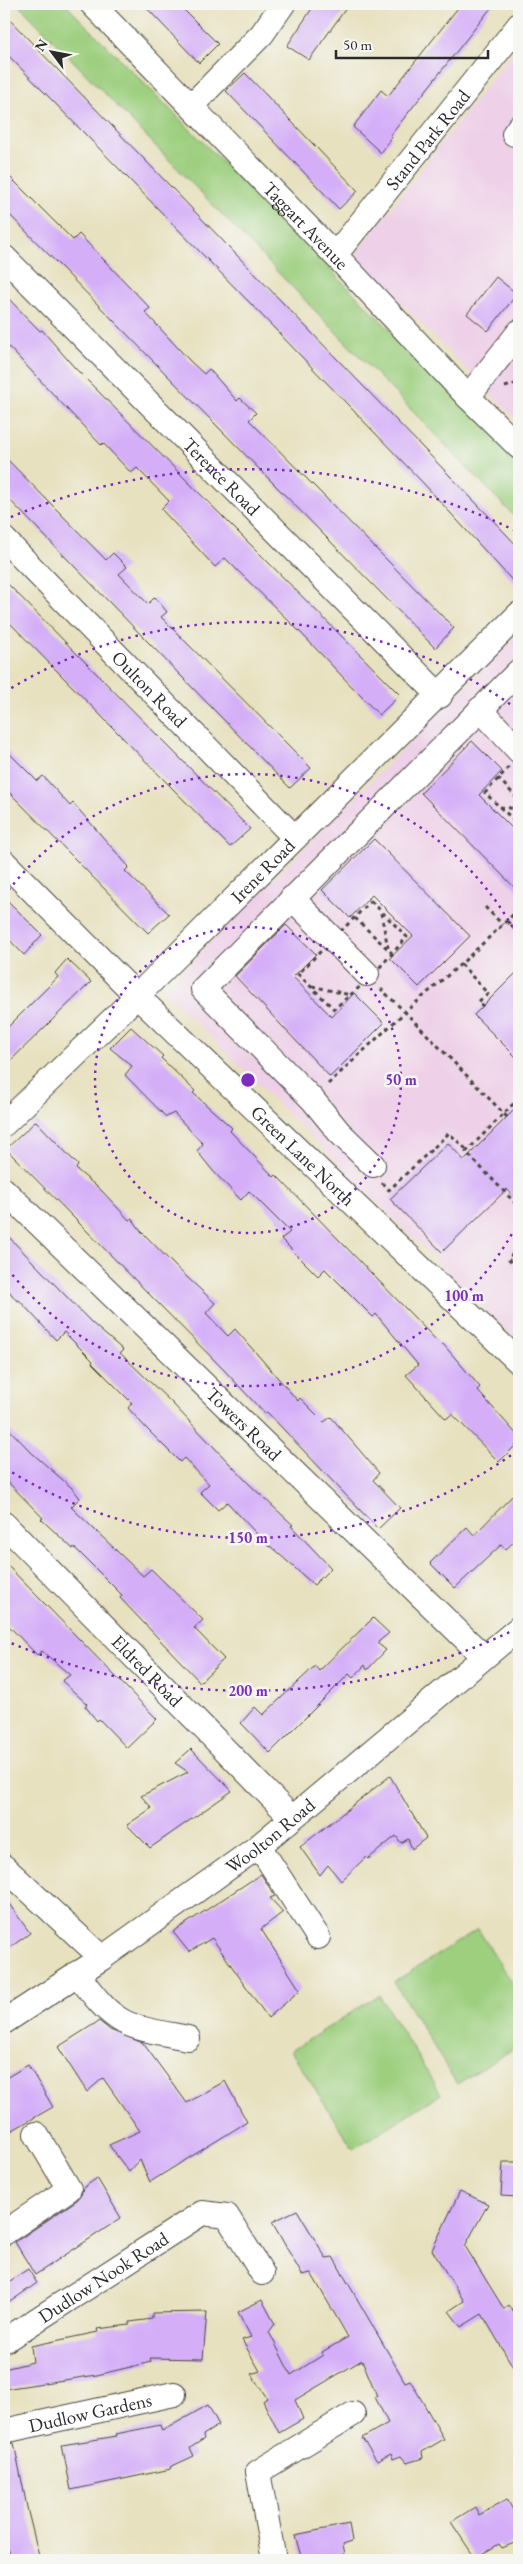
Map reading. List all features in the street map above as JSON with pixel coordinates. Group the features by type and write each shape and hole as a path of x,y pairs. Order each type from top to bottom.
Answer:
{"street":[{"name":"Taggart Avenue","path":"92,4 192,105 468,397 519,447"},
{"path":"192,105 262,34 283,4"},
{"name":"Stand Park Road","path":"335,255 519,25"},
{"name":"Terence Road","path":"4,257 440,696"},
{"path":"468,397 519,332"},
{"name":"Oulton Road","path":"4,539 295,838"},
{"name":"Irene Road","path":"4,1124 137,996 440,696 519,614"},
{"path":"373,1165 339,1132 312,1099 203,989 519,671"},
{"path":"480,710 517,756"},
{"name":"Green Lane North","path":"4,862 137,996 459,1292 519,1362"},
{"path":"292,898 367,974"},
{"name":"Towers Road","path":"4,1190 484,1657"},
{"name":"Eldred Road","path":"4,1524 292,1818"},
{"name":"Woolton Road","path":"4,2022 102,1958 259,1846 519,1628"},
{"path":"259,1846 318,1937"},
{"path":"4,1867 102,1958"},
{"path":"77,1974 105,2009 123,2024 188,2038"},
{"path":"4,2233 68,2189 36,2134"},
{"name":"Dudlow Nook Road","path":"4,2341 202,2213 226,2216 262,2273"},
{"name":"Dudlow Gardens","path":"4,2430 174,2394"},
{"path":"274,2560 258,2472 354,2414"}],"path":[{"path":"517,756 485,793 519,825"},
{"path":"498,778 519,800"},
{"path":"500,806 519,809"},
{"path":"485,907 503,925"},
{"path":"312,1099 519,909"},
{"path":"381,911 388,949"},
{"path":"355,918 392,953"},
{"path":"507,921 519,934"},
{"path":"461,964 488,994 478,1002 483,1006"},
{"path":"367,974 507,1117"},
{"path":"310,985 350,995"},
{"path":"467,1150 519,1098"},
{"path":"373,1165 376,1177 390,1190 449,1133 519,1207"},
{"path":"519,1248 508,1259 519,1271"}],"shaded area":[{"path":"519,44 519,422 354,256"},
{"path":"519,633 519,1343 163,990"}],"green space":[{"path":"18,4 65,4 519,459 519,521"},
{"path":"478,1929 519,1995 519,2045 457,2084 394,1982"},
{"path":"379,1995 441,2094 353,2149 291,2051"}],"building":[{"path":"143,4 178,4 218,44 199,63"},
{"path":"315,4 349,4 309,60 287,46"},
{"path":"461,4 494,4 390,136 392,137 381,153 353,127 381,90 388,96"},
{"path":"4,14 519,548 519,588 425,485 4,51"},
{"path":"245,73 358,191 339,209 226,91"},
{"path":"4,171 73,240 79,234 150,308 145,312 190,361 204,374 209,369 237,401 240,398 256,413 249,420 454,628 435,648 4,209"},
{"path":"496,277 517,294 488,331 467,314"},
{"path":"4,294 40,331 42,330 74,367 400,695 379,715 301,633 225,558 215,567 161,509 169,501 137,468 131,473 103,443 101,445 4,342"},
{"path":"4,456 106,560 113,553 127,567 119,574 148,604 155,597 167,612 161,617 311,768 290,788 4,494"},
{"path":"4,580 250,829 230,847 4,617"},
{"path":"472,741 502,771 479,795 519,835 519,892 421,793"},
{"path":"4,748 37,781 43,776 70,806 73,803 129,867 125,871 169,914 148,933 4,787"},
{"path":"374,839 470,936 419,987 390,958 413,936 372,895 350,918 322,890"},
{"path":"4,897 42,935 24,955 4,934"},
{"path":"286,925 316,954 293,977 332,1017 354,993 384,1023 330,1077 235,976"},
{"path":"67,959 91,982 4,1067 4,1031 58,977 55,973"},
{"path":"519,970 519,1060 474,1015"},
{"path":"131,1027 163,1056 161,1058 195,1091 193,1093 232,1128 230,1131 274,1177 276,1175 441,1345 443,1344 480,1387 477,1390 519,1437 519,1442 499,1462 452,1414 446,1419 406,1375 418,1365 376,1314 373,1317 325,1269 318,1276 281,1239 290,1232 249,1191 241,1200 197,1151 203,1144 174,1113 166,1117 125,1075 132,1066 110,1048"},
{"path":"519,1105 519,1202 507,1189 442,1252 390,1199 448,1143 464,1160"},
{"path":"36,1121 78,1165 76,1169 102,1191 129,1220 132,1218 141,1231 175,1266 215,1303 206,1313 228,1336 235,1329 298,1401 300,1398 324,1422 331,1417 379,1473 373,1480 400,1508 378,1529 267,1412 265,1414 6,1149"},
{"path":"4,1232 92,1323 123,1350 120,1353 172,1403 249,1484 293,1525 291,1526 331,1568 314,1585 269,1547 227,1502 218,1510 200,1492 209,1484 184,1458 180,1462 147,1429 128,1408 132,1403 92,1363 93,1361 64,1332 56,1340 19,1300 17,1301 4,1285"},
{"path":"4,1424 32,1453 72,1488 80,1498 71,1507 143,1576 151,1569 203,1620 194,1628 224,1659 200,1682 120,1598 122,1595 74,1547 73,1549 41,1519 43,1518 4,1478"},
{"path":"519,1489 519,1537 506,1549 501,1545 455,1588 430,1563 467,1527 474,1535"},
{"path":"4,1562 157,1719 127,1748 99,1719 97,1721 85,1706 87,1704 62,1681 70,1675 42,1651 37,1655 4,1621"},
{"path":"373,1618 389,1633 377,1643 386,1650 367,1670 365,1665 353,1678 349,1674 270,1753 241,1723 255,1707 263,1715 315,1666 319,1671"},
{"path":"191,1749 232,1791 150,1848 127,1825 152,1808 141,1796 188,1772 175,1763"},
{"path":"390,1776 426,1838 412,1849 408,1839 401,1843 396,1836 368,1859 366,1857 341,1881 328,1865 320,1875 300,1847"},
{"path":"261,1874 275,1896 270,1898 283,1912 261,1929 300,1990 268,2018 212,1938 189,1952 173,1932"},
{"path":"4,1897 30,1933 4,1952"},
{"path":"99,2021 110,2030 143,2043 187,2103 225,2081 247,2122 150,2182 140,2160 129,2172 109,2145 140,2131 103,2078 87,2092 58,2047"},
{"path":"28,2065 53,2107 4,2135 4,2079"},
{"path":"503,2162 519,2162 519,2197 501,2196"},
{"path":"97,2178 121,2218 35,2275 15,2242 77,2200 83,2188"},
{"path":"460,2191 488,2204 465,2246 504,2309 509,2305 519,2321 519,2377 482,2314 461,2327 449,2311 464,2301 432,2250"},
{"path":"297,2210 326,2258 333,2257 405,2382 410,2380 444,2439 422,2452 423,2458 407,2463 401,2456 393,2459 391,2454 377,2461 362,2438 388,2423 375,2397 377,2396 362,2360 295,2400 303,2419 279,2433 263,2401 267,2398 251,2374 260,2371 242,2340 251,2337 238,2312 262,2300 275,2324 269,2332 291,2375 323,2355 322,2352 348,2337 311,2273 302,2275 272,2222"},
{"path":"28,2269 37,2283 4,2306 4,2285"},
{"path":"207,2312 203,2359 150,2358 151,2362 97,2375 4,2389 4,2369 33,2362 31,2346 98,2332 97,2329 130,2325 130,2322 152,2319 152,2313"},
{"path":"208,2405 219,2425 203,2435 204,2439 190,2448 194,2456 170,2467 171,2469 71,2490 62,2445 117,2436 116,2434 160,2425 162,2431"},
{"path":"14,2443 40,2560 10,2560 4,2535 4,2444"},
{"path":"507,2499 519,2521 519,2541 502,2548 499,2544 475,2558 451,2522 475,2507 479,2515"},
{"path":"349,2524 352,2541 343,2544 346,2560 302,2560 295,2535"}]}
